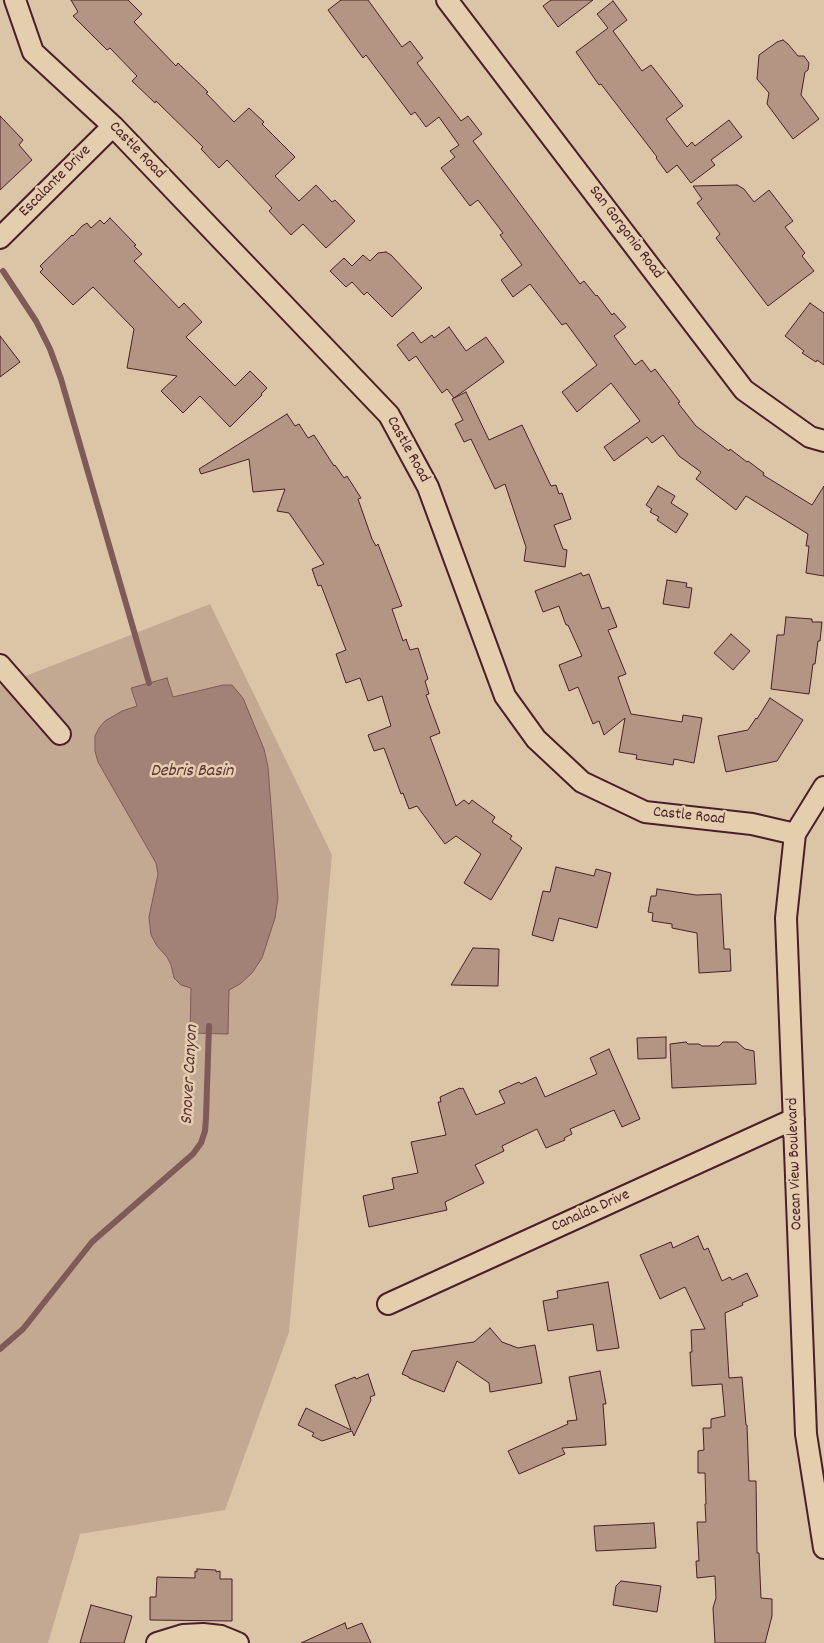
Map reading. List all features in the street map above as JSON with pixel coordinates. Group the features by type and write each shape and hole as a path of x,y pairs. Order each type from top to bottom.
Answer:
{"street":[{"name":"Castle Road","path":"15,0 33,52 113,126 389,415 428,487 505,696 536,739 582,782 645,812 752,824 795,834"},
{"name":"San Gorgonio Road","path":"447,0 744,390 810,437 824,441"},
{"name":"Escalante Drive","path":"0,238 113,126"},
{"path":"0,665 60,734"},
{"name":"Ocean View Boulevard","path":"824,787 795,834 786,918 806,1434 824,1548"},
{"name":"Canalda Drive","path":"388,1304 794,1120"},
{"path":"157,1643 183,1635 203,1634 221,1636 238,1643"}],"shaded area":[{"path":"210,604 332,855 289,1332 225,1510 80,1534 48,1643 0,1643 0,686"}],"water":[{"name":"Debris Basin","path":"167,678 173,697 223,685 232,685 243,698 264,749 268,767 278,898 275,918 262,958 252,973 240,984 229,990 228,1034 190,1033 191,988 181,985 174,978 167,957 157,946 151,935 149,917 158,874 156,863 98,762 95,751 95,736 105,721 122,711 137,706 131,688"}],"building":[{"path":"71,0 128,0 142,14 134,22 176,66 178,63 208,92 206,93 234,122 249,108 295,157 275,176 299,201 316,185 332,202 335,200 355,221 326,248 303,224 291,235 269,211 272,208 227,160 219,168 201,149 203,147 156,101 155,103 132,81 137,76 110,48 107,50 73,16 78,12"},
{"path":"341,0 368,0 402,47 410,41 423,58 417,63 461,121 468,116 482,134 473,141 580,284 584,281 612,315 614,313 626,327 614,336 635,365 642,360 651,372 655,369 696,426 729,451 730,449 748,461 764,473 763,475 812,505 824,486 824,576 806,573 809,546 806,546 808,534 746,496 736,510 696,479 701,472 679,456 663,435 652,443 647,437 614,461 604,447 640,421 611,383 577,412 562,392 597,365 566,323 562,325 530,284 513,297 501,280 522,265 500,235 503,233 478,200 470,206 441,168 455,157 450,151 459,145 439,117 426,127 415,112 411,115 366,55 363,58 328,10"},
{"path":"551,0 593,0 558,27 543,6"},
{"path":"613,1 627,20 613,31 642,71 651,65 683,106 666,119 687,147 692,142 695,146 729,120 742,137 711,160 715,165 691,183 677,165 667,173 657,157 601,84 599,85 576,52 608,28 597,14"},
{"path":"783,40 798,56 804,56 809,63 808,70 805,72 801,95 819,119 793,139 767,104 769,93 757,79 759,55"},
{"path":"0,116 23,140 19,145 32,160 0,190"},
{"path":"737,185 744,189 754,202 769,190 793,221 785,227 805,253 802,256 814,271 768,306 716,238 720,234 697,203 702,199 693,186"},
{"path":"110,218 142,254 134,261 179,308 184,303 202,322 186,337 235,386 250,371 267,388 230,427 200,396 183,413 161,391 177,376 127,368 134,329 93,287 73,305 40,272 43,269 40,266 82,226 87,223 91,228 100,220 104,224"},
{"path":"386,252 422,288 392,317 367,292 364,295 352,282 346,287 330,271 344,258 352,266 363,255 370,261 378,253"},
{"path":"810,303 824,313 824,365 802,353 804,351 785,336"},
{"path":"449,327 466,351 486,337 504,362 454,398 447,389 442,393 416,356 409,361 397,345 413,332 421,343 432,335 434,338"},
{"path":"0,336 20,362 0,377"},
{"path":"466,392 489,440 522,425 551,486 556,485 559,494 562,493 571,519 554,525 563,549 567,550 565,567 524,561 526,547 505,484 495,489 471,439 464,442 455,424 463,420 452,399"},
{"path":"287,414 295,426 299,424 308,438 314,435 334,466 344,478 347,476 361,498 358,499 372,539 376,546 378,544 402,606 392,609 403,641 406,639 410,650 418,648 428,679 425,681 429,694 426,695 440,733 430,737 456,806 464,800 469,804 472,800 495,817 492,822 512,836 510,839 522,848 491,900 464,883 481,854 456,836 445,844 417,806 409,809 403,793 401,794 384,748 374,751 368,735 391,726 382,696 368,701 360,678 346,683 336,654 346,650 321,585 318,586 312,569 324,564 289,513 277,511 285,489 253,492 249,459 201,474 199,469"},
{"path":"658,486 675,496 671,503 688,514 676,533 657,520 659,517 650,512 652,509 646,505"},
{"path":"581,573 583,576 589,574 602,609 609,607 617,627 608,630 626,674 618,677 631,714 682,722 683,715 702,718 694,763 674,759 673,765 636,759 637,755 619,752 625,718 604,735 599,721 593,724 578,687 569,691 559,665 582,656 568,625 566,625 559,606 543,612 535,591"},
{"path":"667,580 687,583 686,587 692,588 689,608 663,604"},
{"path":"786,617 812,619 812,622 822,622 809,694 771,689 777,635 784,635"},
{"path":"731,634 750,651 733,670 714,653"},
{"path":"770,698 803,720 777,761 726,772 718,736 748,730"},
{"path":"556,867 594,876 596,869 611,873 597,928 559,918 553,941 532,935 543,891 550,892"},
{"path":"657,889 696,895 721,894 724,949 730,949 731,971 699,973 697,933 672,928 672,924 652,921 653,913 648,912 651,896 656,896"},
{"path":"473,948 499,949 498,986 451,985"},
{"path":"666,1037 666,1058 638,1059 637,1038"},
{"path":"686,1042 702,1046 719,1046 723,1042 737,1042 745,1049 754,1051 756,1084 672,1088 670,1044"},
{"path":"609,1049 640,1119 622,1127 614,1110 570,1129 572,1134 564,1138 565,1140 546,1148 537,1129 502,1146 504,1151 475,1165 484,1183 445,1202 447,1210 369,1227 363,1196 394,1189 392,1178 418,1173 411,1142 446,1135 438,1102 441,1102 440,1097 463,1088 476,1115 505,1103 499,1091 536,1077 545,1097 597,1074 590,1058"},
{"path":"698,1236 704,1250 708,1248 722,1281 730,1277 732,1280 747,1273 758,1296 725,1313 729,1378 742,1377 747,1425 749,1481 756,1481 757,1553 759,1553 761,1598 772,1599 772,1616 765,1643 715,1643 713,1608 716,1598 715,1576 697,1578 696,1561 699,1561 697,1522 706,1522 705,1473 698,1473 698,1451 704,1450 703,1428 711,1428 711,1419 725,1416 722,1384 692,1386 691,1330 705,1329 685,1287 660,1299 640,1255 671,1242 673,1248"},
{"path":"608,1282 619,1348 597,1351 593,1324 548,1331 543,1301 558,1298 557,1291"},
{"path":"490,1328 502,1342 518,1348 535,1345 542,1383 490,1392 489,1383 457,1361 444,1392 402,1374 412,1351 474,1342"},
{"path":"600,1371 606,1404 603,1404 606,1445 562,1448 565,1454 519,1474 508,1451 568,1424 567,1421 577,1420 569,1377"},
{"path":"368,1374 375,1395 370,1397 371,1400 354,1436 352,1431 322,1441 312,1436 314,1433 298,1425 306,1408 351,1430 335,1385"},
{"path":"654,1523 656,1548 596,1551 594,1526"},
{"path":"197,1569 220,1571 220,1579 232,1579 232,1621 150,1620 150,1597 156,1597 157,1577 195,1578 195,1571 197,1572"},
{"path":"621,1581 661,1586 657,1612 613,1605 616,1586"},
{"path":"91,1605 132,1616 124,1643 80,1643"},
{"path":"345,1623 347,1629 362,1623 371,1643 301,1643"}],"waterway":[{"path":"3,271 36,321 50,349 61,379 149,683"},
{"name":"Snover Canyon","path":"0,1349 23,1329 92,1242 193,1154 201,1143 205,1131 206,1118 209,1026"}]}
